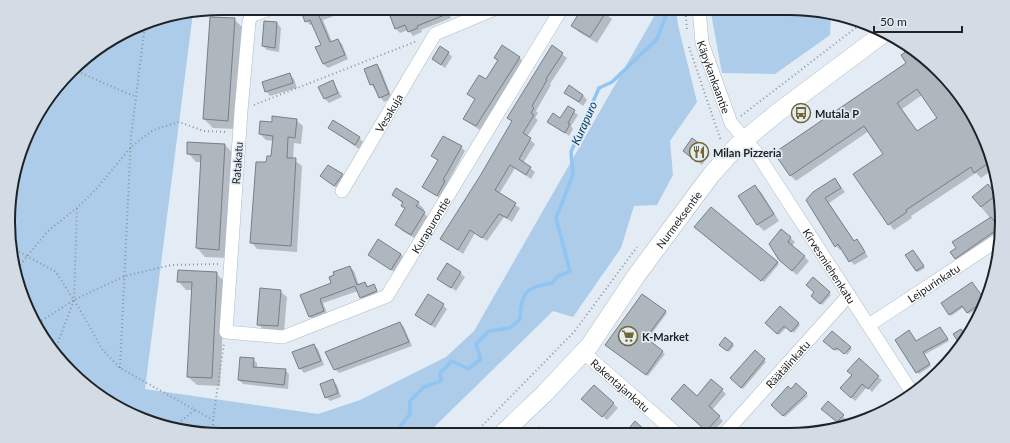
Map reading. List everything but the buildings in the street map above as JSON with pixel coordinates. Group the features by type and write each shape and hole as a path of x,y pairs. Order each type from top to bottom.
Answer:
{"street":[{"name":"Ratakatu","path":"226,332 241,110 249,22 251,16 254,15"},
{"path":"435,34 480,15"},
{"name":"Kurapurontie","path":"226,332 283,337 387,296 558,15"},
{"name":"Käpykankaantie","path":"700,15 704,50 731,123 745,139"},
{"name":"Vesakuja","path":"342,190 435,34"},
{"name":"Nurmeksentie","path":"508,428 544,394 583,352 636,276 711,175 745,139 777,113 880,36"},
{"name":"Kirvesmiehenkatu","path":"745,139 756,152 909,388"},
{"name":"Leipurinkatu","path":"869,325 994,243"},
{"name":"Räätälinkatu","path":"729,428 849,295"},
{"name":"Rakentajankatu","path":"583,352 670,428"}],"path":[{"path":"120,368 131,147 144,30"},
{"path":"241,110 435,34"},
{"path":"78,72 136,97"},
{"path":"20,265 48,231 77,208 97,188 131,147 153,130 179,122 204,131 239,133"},
{"path":"57,345 74,300 77,208"},
{"path":"17,251 56,272 102,349 120,368 213,420"},
{"path":"40,321 74,300 124,276 171,265 230,264"},
{"path":"213,428 226,332"},
{"path":"179,424 195,410"}],"shaded area":[{"path":"655,15 677,15 697,102 670,141 673,175 657,205 634,206 621,248 573,317 553,311 433,428 208,428 168,421 142,412 118,400 85,377 66,358 36,313 26,288 19,262 15,235 15,208 22,168 36,130 66,85 85,66 107,50 130,36 155,26 192,17 145,389 318,414 360,400 446,357 474,331"},
{"path":"711,15 802,15 831,19 830,35 775,74 722,73"}],"waterway":[{"name":"Kurapuro","path":"399,428 410,414 410,401 424,387 441,381 440,373 452,361 468,369 481,359 476,344 489,331 510,328 520,319 522,302 527,292 536,287 552,283 557,277 570,271 556,218 573,175 571,152 599,88 612,82 657,39 666,15"}],"place":[{"name":"Mutala P","path":"801,113"},
{"name":"Milan Pizzeria","path":"699,152"},
{"name":"K-Market","path":"628,336"}]}
